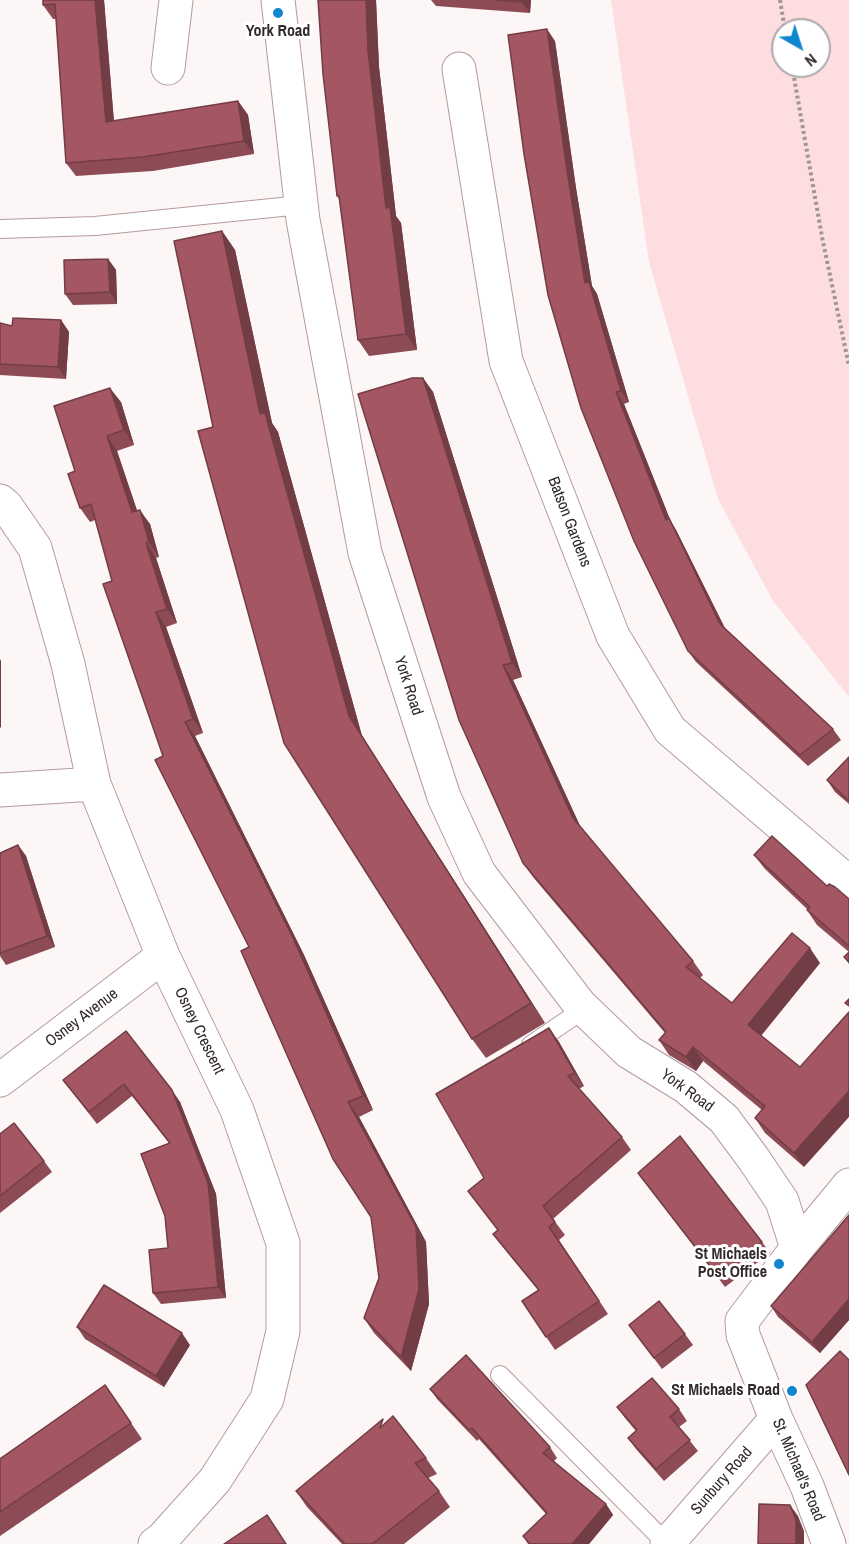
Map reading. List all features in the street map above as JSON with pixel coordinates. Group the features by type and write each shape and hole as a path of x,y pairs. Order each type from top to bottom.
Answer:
{"street":[{"path":"168,68 176,0"},
{"name":"York Road","path":"278,0 301,205 365,553 444,797 479,873 584,1009 629,1052 686,1088 724,1119 782,1201 797,1248"},
{"name":"Batson Gardens","path":"459,69 506,361 613,636 670,730 849,883"},
{"name":"Osney Crescent","path":"0,501 6,506 35,548 68,664 94,784 163,957 237,1110 283,1243 283,1331 267,1399 215,1480 155,1544"},
{"path":"0,790 94,784"},
{"name":"Osney Avenue","path":"0,1080 163,957"},
{"name":"St. Michael's Road","path":"829,1544 743,1335 742,1321 797,1248 849,1185"},
{"name":"Sunbury Road","path":"667,1544 776,1419"}],"lane":[{"path":"0,229 95,226 301,205"},
{"path":"519,1052 584,1009"},
{"path":"500,1375 667,1544"}],"path":[{"path":"780,0 783,18"},
{"path":"794,78 822,237 849,366"}],"shaded area":[{"path":"611,0 849,0 849,697 773,601 718,499 649,262"}],"building":[{"path":"43,0 95,0 106,122 238,101 244,141 143,157 66,163 55,4 43,5"},
{"path":"318,0 366,0 368,51 386,208 390,207 406,334 358,340 339,196 337,196 323,74"},
{"path":"497,0 522,0 522,2"},
{"path":"547,29 585,283 589,282 621,391 616,392 666,520 669,518 720,624 833,729 800,755 688,651 634,541 581,408 548,295 524,154 508,35"},
{"path":"222,231 260,414 265,413 349,716 531,1003 472,1039 284,743 198,431 213,427 174,241"},
{"path":"108,259 110,292 65,294 64,260"},
{"path":"13,318 61,320 58,367 0,364 0,323 12,326"},
{"path":"412,378 423,378 512,663 503,665 573,818 693,961 686,967 732,1003 792,933 810,948 748,1025 800,1067 849,1012 849,1091 794,1153 755,1118 765,1106 693,1047 686,1057 659,1040 666,1032 523,863 459,720 358,394"},
{"path":"110,388 124,430 107,436 132,512 140,510 149,542 146,543 167,609 156,612 193,719 185,722 294,940 363,1096 348,1102 416,1227 419,1289 401,1357 364,1318 379,1278 371,1217 333,1159 241,951 249,947 155,760 163,756 103,584 112,581 91,504 80,508 68,474 75,471 54,406"},
{"path":"849,757 849,801 827,780"},
{"path":"772,836 827,886 829,884 835,887 849,899 849,946 807,910 810,907 754,855"},
{"path":"18,845 47,936 0,953 0,853"},
{"path":"849,952 849,962 844,957"},
{"path":"549,1028 575,1073 568,1076 622,1137 543,1206 555,1222 549,1227 599,1301 546,1337 522,1301 539,1290 493,1234 498,1230 468,1191 484,1178 436,1094"},
{"path":"126,1031 172,1090 208,1183 218,1287 153,1293 149,1250 168,1248 165,1216 141,1154 170,1143 124,1084 89,1112 63,1080"},
{"path":"14,1123 44,1161 0,1196 0,1134"},
{"path":"680,1136 762,1242 717,1275 638,1173"},
{"path":"849,1215 849,1299 812,1342 771,1306"},
{"path":"104,1285 182,1333 156,1376 77,1327"},
{"path":"659,1301 685,1334 654,1358 629,1325"},
{"path":"840,1351 849,1360 849,1475 806,1385"},
{"path":"466,1355 550,1447 543,1453 606,1504 572,1544 530,1544 523,1536 547,1513 472,1428 469,1430 430,1389"},
{"path":"652,1378 679,1409 670,1417 690,1440 656,1469 628,1438 637,1430 617,1407"},
{"path":"105,1385 131,1423 0,1512 0,1459"},
{"path":"393,1416 426,1458 415,1463 439,1491 372,1544 345,1544 296,1491 383,1419 380,1428"},
{"path":"759,1504 790,1505 796,1520 796,1544 758,1544"},
{"path":"267,1515 286,1544 224,1544"}],"place":[{"name":"York Road","path":"278,13"},
{"name":"St Michaels Post Office","path":"779,1264"},
{"name":"St Michaels Road","path":"792,1391"}]}
